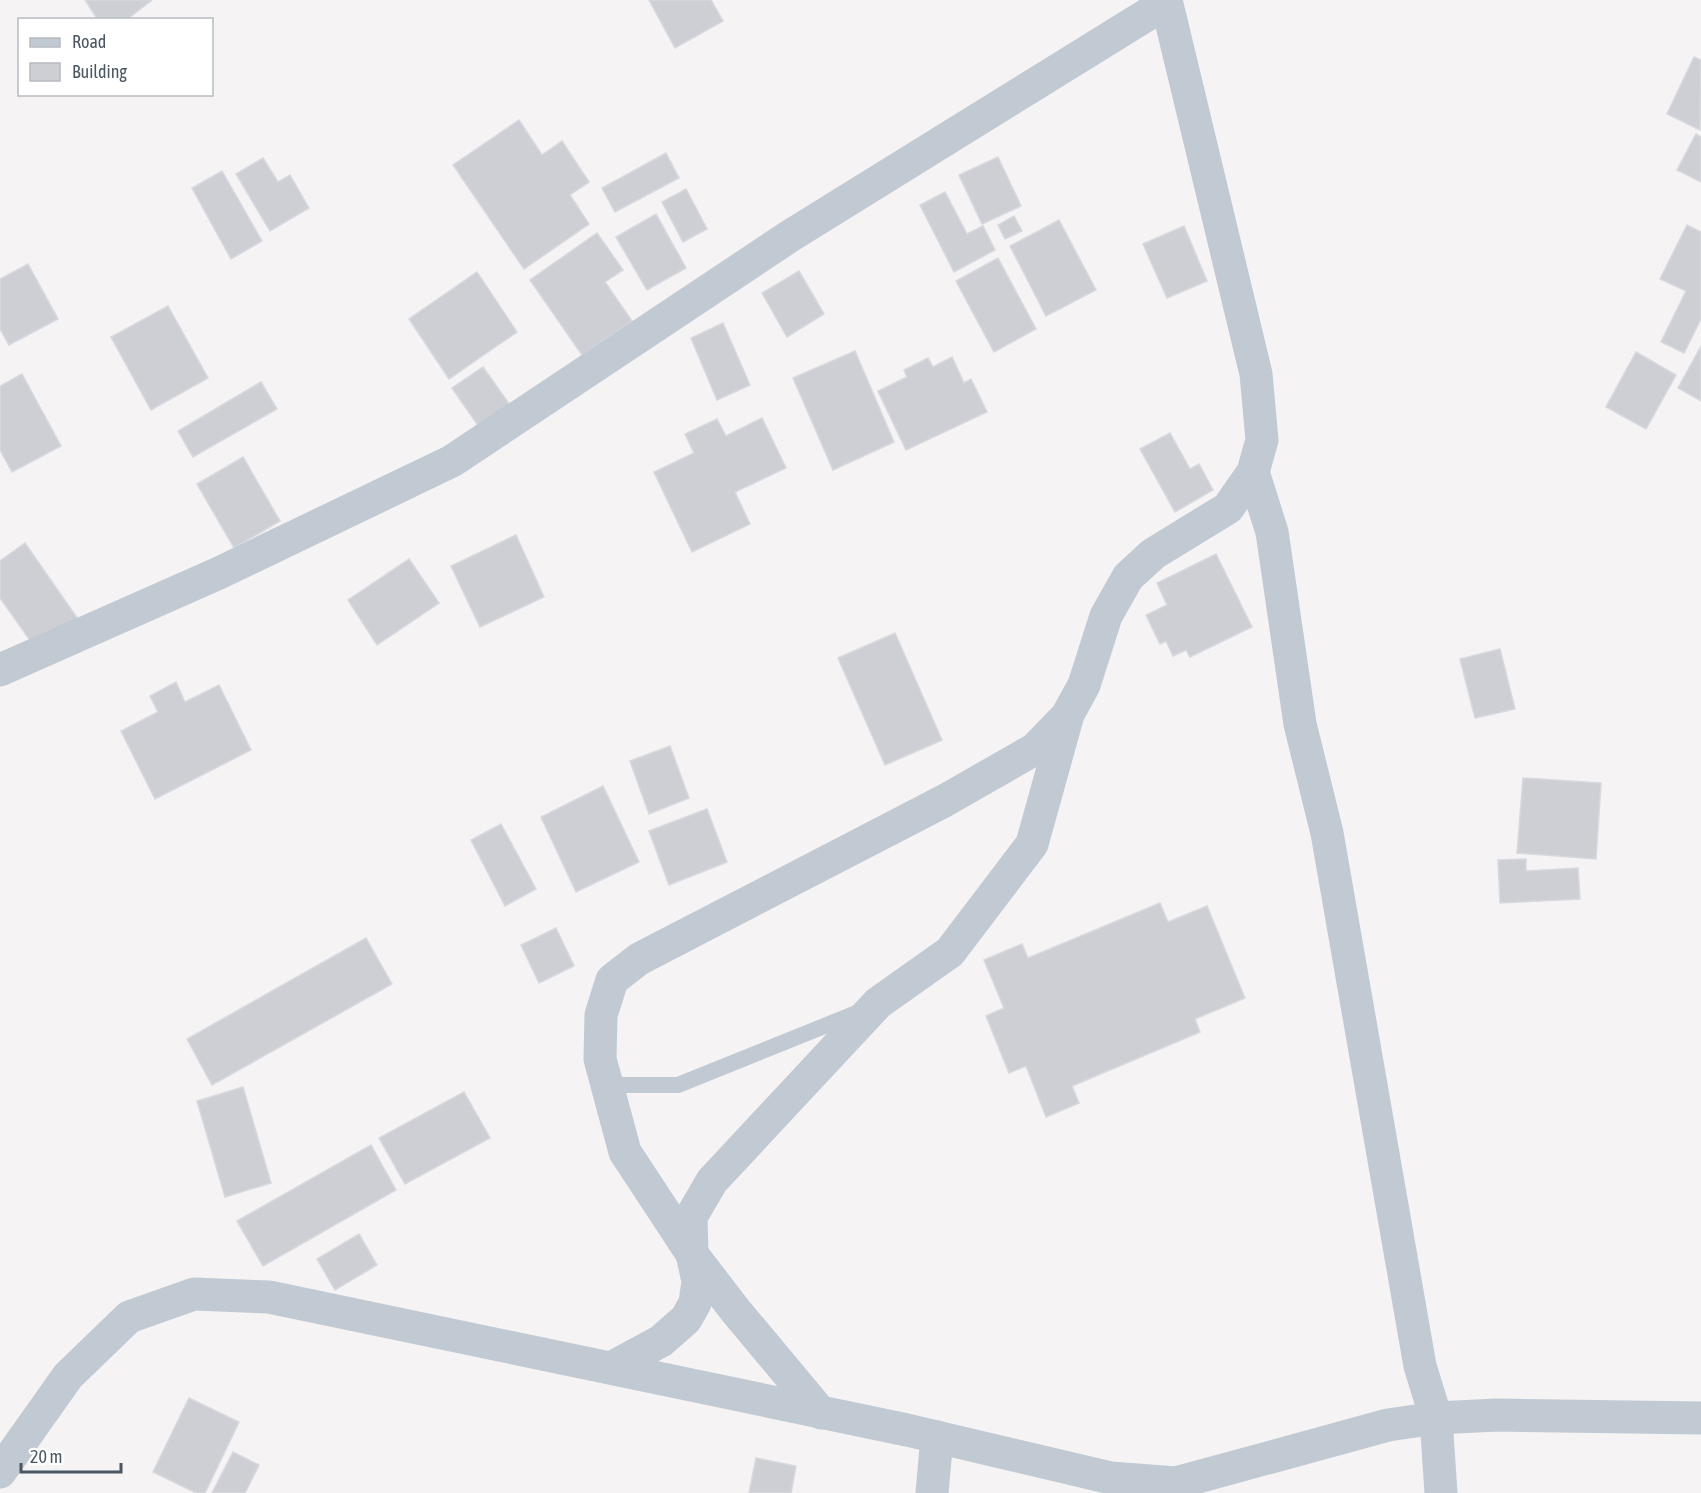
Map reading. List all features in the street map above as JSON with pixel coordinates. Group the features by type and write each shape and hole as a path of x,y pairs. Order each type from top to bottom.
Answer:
{"street":[{"path":"0,670 219,573 453,461 790,236 1166,1 1256,374 1262,440 1253,472 1228,508 1153,554 1128,577 1106,616 1084,685 1067,716 1032,844 950,952 878,1003 712,1181 691,1217 692,1254 698,1281 695,1304 686,1319 661,1341 611,1368"},
{"path":"1253,472 1272,532 1300,724 1327,834 1420,1366 1436,1418 1441,1493"},
{"path":"821,1413 735,1310 692,1254 625,1152 600,1059 601,1015 612,980 639,959 954,795 1035,749 1067,716"},
{"path":"0,1472 68,1376 129,1317 195,1294 269,1297 937,1437 1111,1478 1176,1483 1388,1425 1436,1418 1497,1415 1701,1418"},
{"path":"932,1493 937,1437"}],"lane":[{"path":"607,1085 678,1084 878,1003"}],"building":[{"path":"85,0 152,0 129,18 97,18"},
{"path":"649,0 711,0 723,21 675,48"},
{"path":"1694,57 1701,60 1700,130 1667,114"},
{"path":"519,120 542,155 562,141 589,182 570,195 589,224 524,269 453,165"},
{"path":"1696,134 1701,137 1701,182 1677,170"},
{"path":"666,153 679,178 615,212 602,188"},
{"path":"998,157 1021,206 982,224 959,175"},
{"path":"263,158 278,182 290,175 309,208 270,231 236,174"},
{"path":"222,171 262,241 231,259 192,188"},
{"path":"686,189 707,229 683,242 662,202"},
{"path":"945,192 967,234 983,226 995,250 954,272 920,205"},
{"path":"656,214 686,268 647,290 616,237"},
{"path":"1014,216 1022,231 1005,239 998,225"},
{"path":"1059,220 1096,290 1046,316 1010,246"},
{"path":"1687,225 1701,232 1701,319 1684,353 1661,342 1686,291 1660,279"},
{"path":"1184,226 1207,281 1167,298 1143,244"},
{"path":"597,233 623,270 605,282 632,321 582,355 530,280"},
{"path":"998,258 1036,329 994,352 956,281"},
{"path":"28,264 58,319 9,345 0,329 0,279"},
{"path":"799,271 824,314 787,337 762,293"},
{"path":"477,272 517,332 449,379 409,319"},
{"path":"168,306 208,378 151,410 111,337"},
{"path":"723,323 750,385 717,400 691,338"},
{"path":"1701,346 1701,401 1678,388"},
{"path":"855,351 894,442 833,470 793,378"},
{"path":"1636,352 1676,375 1646,429 1606,407"},
{"path":"952,357 964,383 971,379 987,412 906,450 878,391 907,377 904,370 928,358 933,367"},
{"path":"483,367 510,405 479,427 452,388"},
{"path":"22,374 61,446 12,472 0,450 0,386"},
{"path":"261,382 277,409 193,457 178,431"},
{"path":"762,418 786,468 735,492 750,524 692,552 654,472 694,453 685,434 717,419 726,436"},
{"path":"1170,433 1190,469 1199,464 1213,490 1175,512 1140,449"},
{"path":"243,457 280,521 234,548 197,484"},
{"path":"516,535 544,597 480,627 451,566"},
{"path":"25,543 78,619 36,649 0,598 0,561"},
{"path":"1216,554 1252,627 1190,657 1186,650 1173,656 1166,641 1160,644 1146,615 1167,605 1157,583"},
{"path":"409,559 439,603 377,645 348,600"},
{"path":"895,633 942,740 885,765 838,658"},
{"path":"1500,649 1515,709 1475,718 1460,659"},
{"path":"176,682 185,702 219,685 251,750 155,799 121,731 158,712 150,696"},
{"path":"670,746 689,798 649,814 630,761"},
{"path":"1523,778 1601,783 1596,859 1517,853"},
{"path":"603,786 639,862 576,892 541,817"},
{"path":"707,809 727,862 669,885 649,831"},
{"path":"501,824 536,889 505,906 471,840"},
{"path":"1526,859 1526,871 1578,868 1580,899 1500,903 1498,860"},
{"path":"1160,903 1168,922 1207,906 1245,998 1195,1019 1200,1032 1072,1086 1079,1103 1046,1117 1026,1066 1009,1073 986,1016 1004,1008 984,960 1022,944 1028,958"},
{"path":"556,928 574,966 539,983 521,945"},
{"path":"366,938 392,984 212,1085 187,1039"},
{"path":"243,1087 271,1183 225,1197 197,1101"},
{"path":"464,1092 490,1138 405,1184 379,1138"},
{"path":"371,1145 396,1190 263,1266 237,1221"},
{"path":"359,1234 377,1265 335,1290 317,1259"},
{"path":"189,1398 239,1422 205,1493 196,1493 153,1472"},
{"path":"233,1452 259,1465 245,1493 212,1493"},
{"path":"756,1458 796,1466 791,1493 749,1493"}]}
